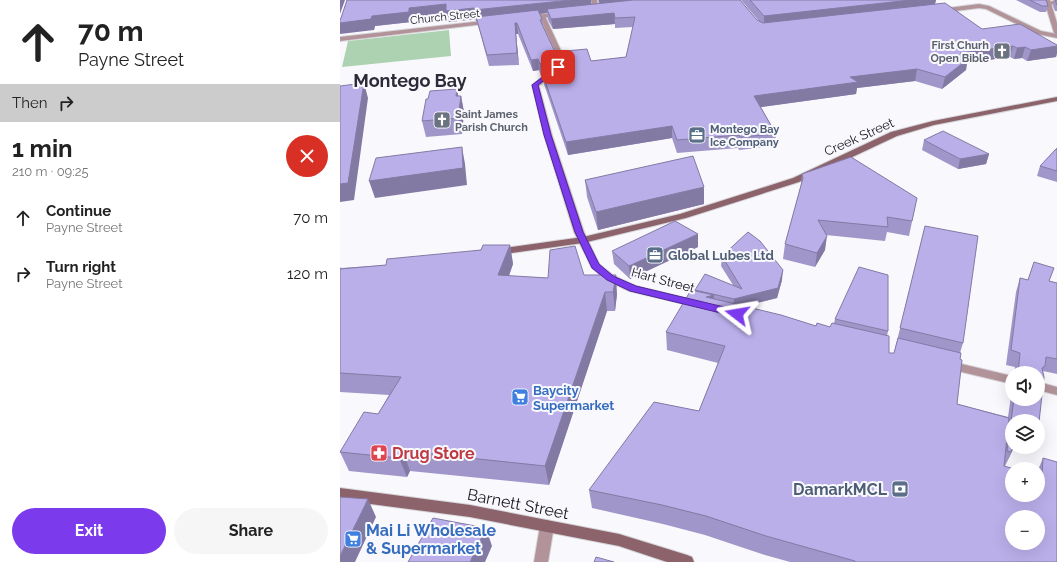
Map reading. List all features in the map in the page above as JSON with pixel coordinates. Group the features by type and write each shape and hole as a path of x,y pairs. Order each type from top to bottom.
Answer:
{"main road":[{"name":"Creek Street","path":"486,254 583,240 682,216 796,180 894,134 933,123 1057,99"},
{"name":"Barnett Street","path":"340,494 470,511 619,540 687,562"}],"street":[{"path":"594,0 597,11"},
{"path":"1057,1 1047,2 1057,33"},
{"path":"932,12 979,6 987,7 1039,32 1057,36"},
{"path":"589,12 604,10"},
{"path":"520,19 566,14"},
{"path":"542,16 559,53"},
{"name":"Church Street","path":"340,39 498,21"},
{"name":"Hart Street","path":"558,67 535,85 548,135 583,240 595,266 610,278 633,289 707,306"},
{"path":"936,362 1005,378"},
{"path":"1045,388 1057,391"},
{"path":"540,562 547,526"}],"green space":[{"path":"449,30 451,56 342,67 348,41"}],"building":[{"path":"347,0 571,0 474,10 474,8 446,11 446,4 409,8 409,12 372,16 371,19 340,23"},
{"path":"633,0 740,0 757,20 763,23 945,3 982,29 1020,24 1057,46 1031,50 1025,47 1017,48 1013,46 960,53 968,59 945,77 917,69 850,77 858,82 754,96 776,134 740,137 739,135 677,140 672,126 566,142 542,72 561,57 560,54 556,52 540,64 538,59 531,60 517,23 515,23 517,53 487,55 476,17 538,10 542,19 540,20 555,52 587,49 591,61 626,57 635,17 615,18 614,13 551,19 547,9"},
{"path":"750,0 911,0 764,16"},
{"path":"1030,0 1046,0 1048,6 1042,6"},
{"path":"364,83 348,183 340,184 340,86"},
{"path":"457,89 456,96 461,96 458,118 422,121 426,99 428,99 430,91"},
{"path":"943,131 989,154 960,159 924,140"},
{"path":"462,147 463,168 369,181 376,158"},
{"path":"1057,148 1057,171 1040,166"},
{"path":"693,156 704,187 596,212 585,180"},
{"path":"851,157 917,198 912,221 887,217 888,227 818,220 827,236 817,253 785,244 803,178 802,174"},
{"path":"675,221 698,234 629,266 612,251"},
{"path":"925,226 978,236 963,343 900,328"},
{"path":"748,232 760,241 783,270 778,288 734,299 695,290 705,274 742,289 722,256"},
{"path":"483,245 510,245 498,275 548,278 550,250 575,246 584,275 616,275 613,292 605,292 545,466 403,451 399,458 340,452 364,412 378,414 401,377 340,373 340,269 386,265 387,259 481,250"},
{"path":"1034,262 1054,268 1049,281 1057,283 1057,359 1046,357 1045,366 1019,366 1020,353 1011,350 1020,278 1028,280"},
{"path":"859,267 888,275 888,331 835,319"},
{"path":"691,290 714,295 706,297 781,315 816,326 817,323 830,327 832,323 889,336 889,353 894,353 898,338 961,353 960,359 962,360 957,404 1005,417 1005,502 1045,502 1045,462 1043,462 1043,458 1057,462 1057,562 855,562 766,536 706,516 589,490 654,402 699,411 725,346 666,332"},
{"path":"1013,406 1041,406 1040,414 1012,414"},
{"path":"340,497 368,499 340,556"},
{"path":"433,518 486,528 470,562 408,562"},
{"path":"596,557 614,562 594,562"}],"place":[{"name":"First Churh Open Bible","path":"1002,51"},
{"name":"Saint James Parish Church","path":"442,120"},
{"name":"Montego Bay Ice Company","path":"697,135"},
{"name":"Global Lubes Ltd","path":"655,255"},
{"name":"Baycity Supermarket","path":"520,397"},
{"name":"Drug Store","path":"379,453"},
{"name":"DamarkMCL","path":"900,489"},
{"name":"Mai Li Wholesale & Supermarket","path":"353,539"}],"district":[{"name":"Montego Bay","path":"410,80"}],"route":[{"path":"558,67 535,85 548,135 579,232 595,266 610,278 633,289 737,314"}]}
